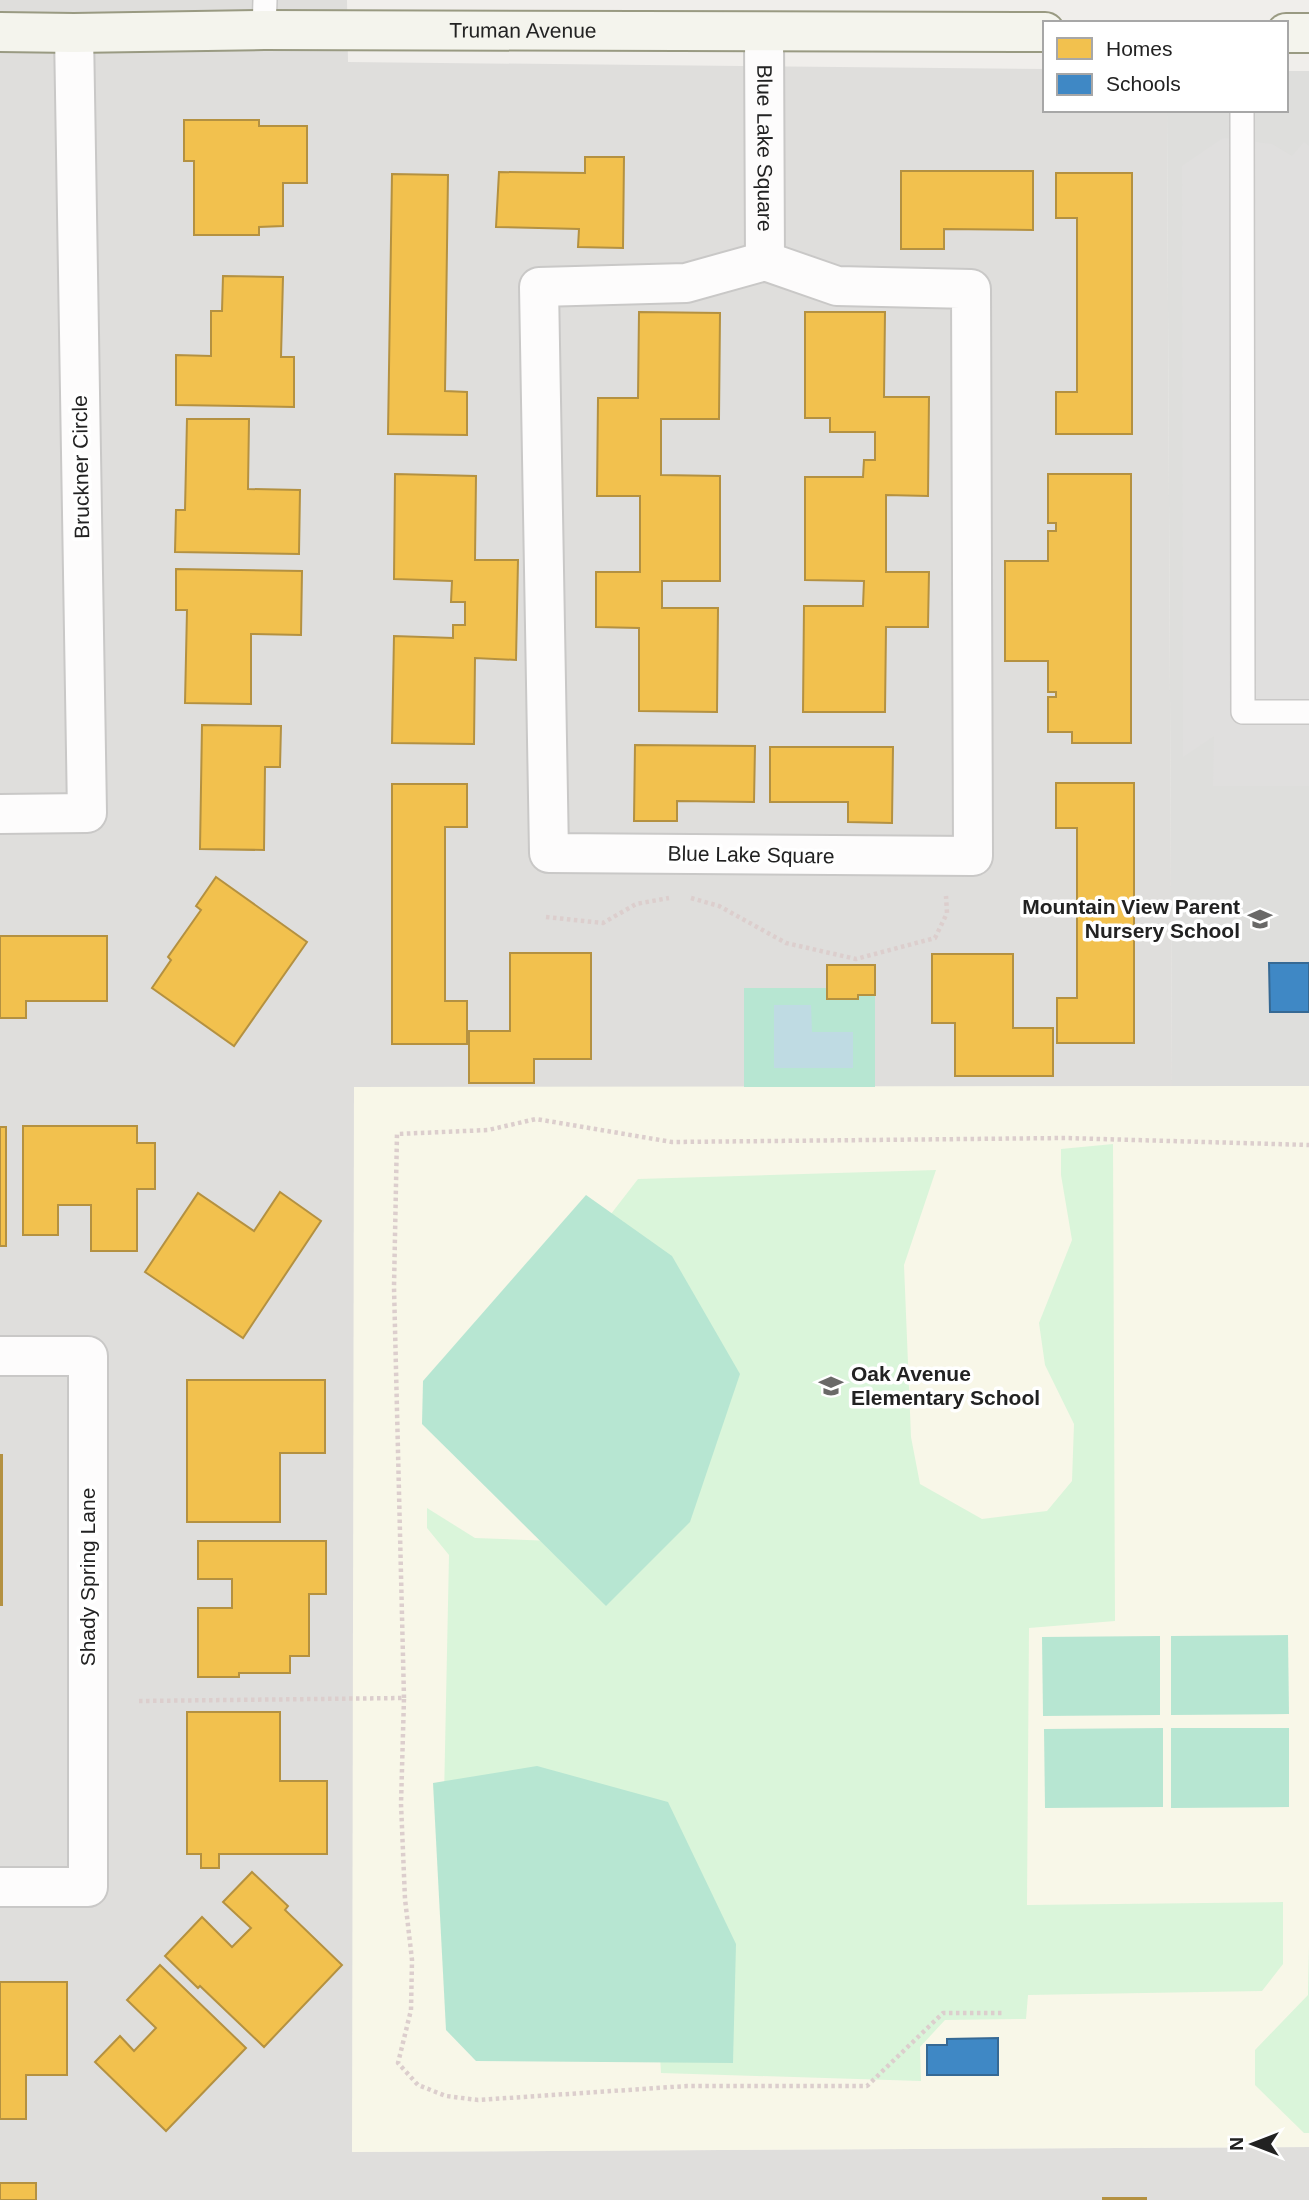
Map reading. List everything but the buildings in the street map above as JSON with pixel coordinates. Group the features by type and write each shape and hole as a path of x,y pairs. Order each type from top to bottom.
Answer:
{"street":[{"name":"Truman Avenue","path":"0,32 74,33 265,15 764,32 1043,32"},
{"name":"Blue Lake Square","path":"764,32 765,261"},
{"name":"Bruckner Circle","path":"0,814 87,813 74,33"},
{"path":"1288,33 1309,33"},
{"name":"Blue Lake Square","path":"765,261 837,286 971,289 974,856 944,857 549,853 539,287 686,284 765,261"},
{"name":"Shady Spring Lane","path":"0,1356 89,1356 89,1887 0,1887"}],"lane":[{"path":"1242,112 1243,712 1309,712"}],"path":[{"path":"684,896 719,906 786,943 856,958 935,938 947,913 944,857"},
{"path":"546,917 603,923 636,904 672,898"},
{"path":"1003,2013 943,2013 867,2086 687,2086 478,2100 446,2096 418,2085 398,2063 411,2010 412,1960 405,1899 401,1804 404,1698 394,1286 397,1134 488,1130 536,1119 672,1142 1066,1138 1309,1145"},
{"path":"139,1701 404,1698"}],"shaded area":[{"path":"0,0 347,0 348,62 1043,69 1043,112 1167,112 1172,1086 744,1087 352,2152 1309,2147 1309,2200 0,2200"},
{"path":"1288,71 1309,71 1309,1086 1172,1086 1167,112 1288,112"},
{"path":"1223,138 1272,144 1292,156 1304,142 1309,146 1309,786 1213,786 1214,736 1183,757 1182,166"},
{"name":"Oak Avenue Elementary School","path":"1309,1086 1309,2147 352,2152 354,1087"}],"green space":[{"path":"827,965 875,965 875,1087 744,1087 744,988 826,988"},
{"path":"1113,1144 1115,1621 1029,1628 1027,1905 1283,1902 1283,1964 1262,1991 1028,1995 1026,2019 945,2020 920,2047 921,2081 661,2073 660,2056 443,1846 449,1555 427,1528 427,1508 475,1538 552,1541 570,1267 638,1179 936,1170 904,1265 911,1437 920,1484 982,1519 1047,1511 1072,1481 1074,1424 1045,1365 1039,1323 1072,1240 1061,1175 1061,1149"},
{"path":"586,1195 672,1256 740,1374 690,1522 606,1606 422,1424 423,1381"},
{"path":"1288,1635 1289,1714 1171,1715 1171,1636"},
{"path":"1160,1636 1160,1715 1043,1716 1042,1637"},
{"path":"1163,1728 1163,1807 1045,1808 1044,1729"},
{"path":"1171,1728 1289,1728 1289,1807 1171,1808"},
{"path":"537,1766 668,1802 736,1944 733,2063 476,2061 446,2030 433,1783"},
{"path":"1309,1946 1309,2133 1304,2133 1255,2085 1255,2050 1308,1995"}],"water":[{"path":"774,1005 811,1005 812,1032 853,1032 853,1068 774,1068"}],"place":[{"name":"Mountain View Parent Nursery School","path":"1260,919"},
{"name":"Oak Avenue Elementary School","path":"831,1386"}]}
